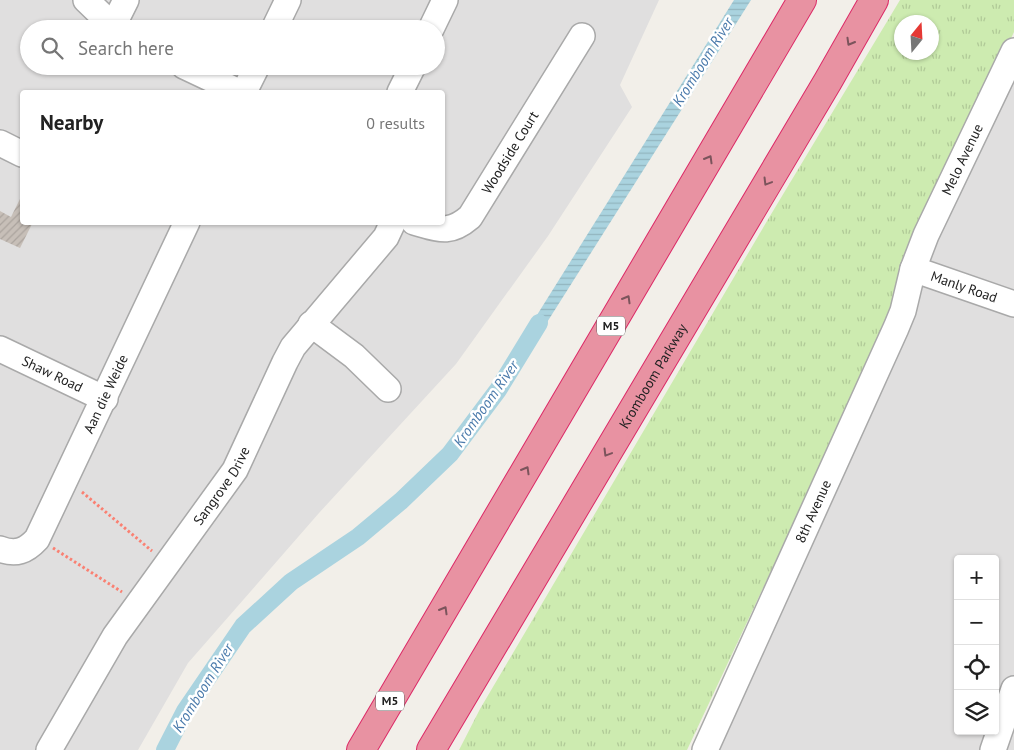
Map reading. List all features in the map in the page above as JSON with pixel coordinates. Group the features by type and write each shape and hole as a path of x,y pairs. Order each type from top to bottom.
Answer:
{"highway":[{"name":"M5","path":"361,750 802,0"},
{"name":"Kromboom Parkway","path":"431,750 828,81 874,0"},
{"path":"445,750 541,564"},
{"path":"344,750 391,674 402,662 419,652"}],"street":[{"path":"86,0 107,20"},
{"path":"118,20 126,0"},
{"path":"278,20 288,0"},
{"path":"435,20 445,0"},
{"name":"Woodside Court","path":"424,225 437,229 450,229 460,225 470,217 582,36"},
{"name":"Melo Avenue","path":"913,269 926,235 1014,52"},
{"path":"203,75 235,90"},
{"path":"245,90 252,75"},
{"path":"401,90 408,75"},
{"path":"0,143 20,153"},
{"name":"Aan die Weide","path":"19,547 66,478 105,398 180,225"},
{"name":"Sangrove Drive","path":"49,750 116,636 235,470 293,347 386,237 391,225"},
{"name":"Manly Road","path":"913,269 1014,304"},
{"name":"8th Avenue","path":"708,749 896,328 903,311 913,269"},
{"path":"312,324 354,356 388,389"},
{"name":"Shaw Road","path":"0,349 105,398"},
{"path":"993,750 1014,688"}],"path":[{"path":"66,478 167,565"},
{"path":"19,547 140,603"}],"shaded area":[{"path":"0,0 659,0 620,85 632,107 548,236 456,364 319,513 188,663 138,750 0,750"},
{"path":"1014,51 1014,750 705,750"}],"green space":[{"path":"900,0 1014,0 1014,32 909,253 888,322 687,750 459,750 480,709 770,216"}],"water":[{"path":"734,0 751,0 532,346 522,339"}],"building":[{"path":"20,199 20,225 32,225 20,248 0,239 0,211 11,217"}],"waterway":[{"name":"Kromboom River","path":"165,750 185,711 243,626 291,582 358,537 401,501 450,454 498,390 539,323"}]}
